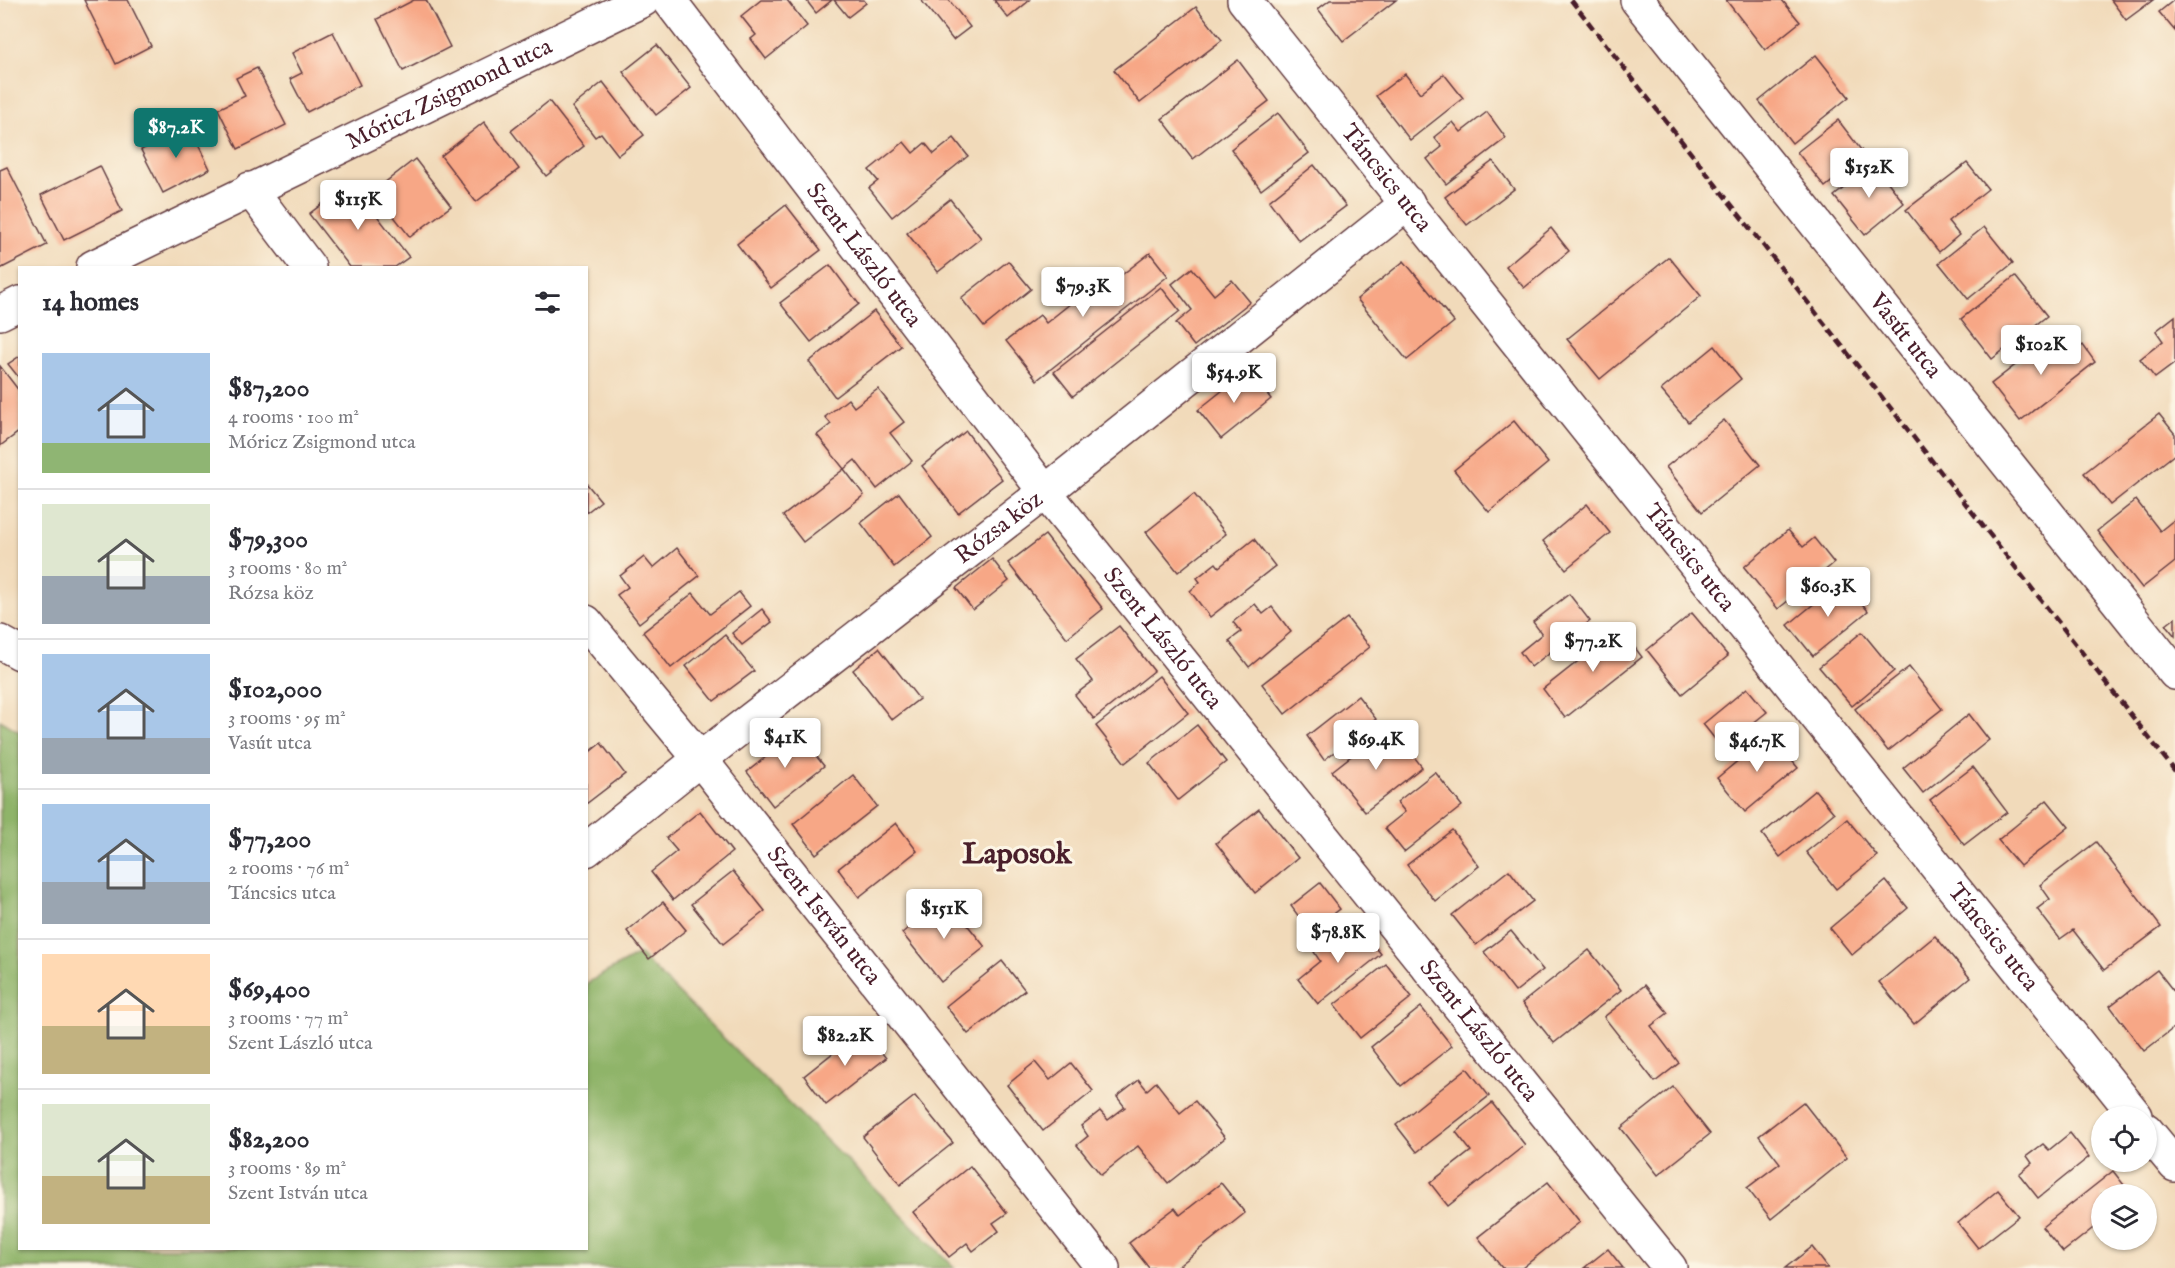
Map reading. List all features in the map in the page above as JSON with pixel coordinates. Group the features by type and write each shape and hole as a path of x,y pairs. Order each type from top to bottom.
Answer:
{"street":[{"name":"Móricz Zsigmond utca","path":"95,266 643,0"},
{"name":"Szent László utca","path":"669,0 1046,492 1670,1268"},
{"name":"Táncsics utca","path":"1244,0 2128,1106"},
{"name":"Vasút utca","path":"1637,0 2175,674"},
{"path":"250,189 308,266"},
{"name":"Rózsa köz","path":"588,848 1046,492 1408,203"},
{"path":"0,313 18,304"},
{"name":"Szent István utca","path":"588,624 700,759 1103,1268"},
{"path":"0,642 18,652"},
{"path":"2157,1143 2175,1165"}],"green space":[{"path":"0,720 18,731 18,1250 588,1250 588,982 639,954 955,1268 0,1268"}],"building":[{"path":"84,0 128,0 151,46 116,64"},
{"path":"414,0 426,0 450,47 403,71 377,19"},
{"path":"761,0 787,0 807,26 766,59 751,39 756,35 741,16"},
{"path":"806,0 832,0 816,13"},
{"path":"834,0 864,0 866,3 848,17"},
{"path":"921,0 949,0 970,27 953,40"},
{"path":"994,0 1030,0 1008,18"},
{"path":"1330,0 1396,0 1343,41 1318,9"},
{"path":"1726,0 1782,0 1800,22 1765,50"},
{"path":"2111,0 2153,0 2126,20"},
{"path":"2175,0 2175,31 2159,12"},
{"path":"1196,7 1222,40 1140,103 1114,70"},
{"path":"333,32 360,85 307,112 290,79 302,73 292,53"},
{"path":"657,45 691,88 656,115 623,72"},
{"path":"1816,55 1849,97 1792,143 1759,101"},
{"path":"1238,60 1269,101 1193,159 1162,119"},
{"path":"257,68 286,125 238,149 218,109 245,96 236,78"},
{"path":"1405,74 1420,93 1444,74 1463,98 1410,140 1376,96"},
{"path":"603,82 644,135 618,155 601,133 595,137 572,107"},
{"path":"549,101 584,146 546,176 511,131"},
{"path":"1487,112 1506,138 1446,184 1427,159 1442,147 1434,137 1453,122 1461,132"},
{"path":"1278,113 1309,153 1261,190 1231,149"},
{"path":"1838,120 1865,155 1825,187 1797,152"},
{"path":"484,122 519,169 476,202 441,156"},
{"path":"189,126 210,169 163,193 141,150"},
{"path":"954,138 968,156 892,217 869,188 878,181 869,170 904,142 913,153 925,143 934,154"},
{"path":"415,159 451,206 410,237 374,191"},
{"path":"1493,161 1514,189 1467,225 1445,197"},
{"path":"1967,163 1988,189 1948,221 1959,235 1939,252 1906,210"},
{"path":"1874,164 1904,203 1865,235 1834,196"},
{"path":"1314,165 1346,206 1299,241 1269,201"},
{"path":"100,166 122,211 64,240 41,195"},
{"path":"7,167 47,245 0,269 0,170"},
{"path":"351,182 409,257 396,266 349,266 309,214"},
{"path":"950,199 981,238 938,272 907,233"},
{"path":"786,205 821,250 771,288 737,244"},
{"path":"1984,227 2013,263 1968,299 1939,263"},
{"path":"1551,228 1569,251 1524,288 1506,266"},
{"path":"1150,253 1168,276 1037,380 1006,341 1040,315 1046,323 1095,284 1101,291"},
{"path":"1669,257 1701,296 1600,379 1567,339"},
{"path":"1008,261 1031,289 984,327 961,298"},
{"path":"1404,261 1454,322 1407,360 1357,299"},
{"path":"830,265 859,304 811,342 780,303"},
{"path":"1192,268 1214,295 1232,280 1250,302 1194,346 1176,323 1192,310 1172,284"},
{"path":"2015,276 2047,316 1992,359 1961,319"},
{"path":"1161,287 1180,311 1073,396 1054,372"},
{"path":"874,311 901,346 835,397 809,362"},
{"path":"2175,316 2175,363 2155,378 2140,359 2163,341 2156,331"},
{"path":"2054,335 2070,356 2083,345 2095,362 2020,421 1991,384"},
{"path":"1715,346 1741,379 1688,422 1661,390"},
{"path":"18,357 18,376 8,364"},
{"path":"0,366 18,389 18,432 0,446"},
{"path":"1248,370 1271,399 1221,439 1198,410"},
{"path":"878,389 904,422 890,433 912,461 877,489 855,460 844,469 817,435 831,424 825,417 848,399 854,407"},
{"path":"2159,414 2175,434 2175,454 2110,505 2084,473"},
{"path":"1724,420 1760,465 1702,512 1666,467"},
{"path":"1514,421 1548,463 1489,512 1454,470"},
{"path":"966,431 1002,479 958,513 922,466"},
{"path":"844,469 864,495 803,542 783,516"},
{"path":"588,485 601,501 588,511"},
{"path":"899,493 932,537 894,567 861,523"},
{"path":"1194,494 1226,534 1178,572 1146,532"},
{"path":"2136,500 2160,531 2175,519 2175,562 2142,588 2097,531"},
{"path":"1587,504 1610,533 1566,569 1543,541"},
{"path":"1788,530 1803,547 1814,538 1834,563 1778,609 1744,567"},
{"path":"1045,535 1103,609 1067,638 1008,563"},
{"path":"1254,539 1275,566 1210,617 1190,591 1200,582 1197,578 1216,563 1219,567"},
{"path":"677,548 699,576 639,623 617,595 628,587 620,576 644,557 653,568"},
{"path":"992,559 1009,581 973,610 956,588"},
{"path":"1843,580 1868,611 1813,656 1788,625"},
{"path":"739,592 750,606 671,668 643,632 693,593 710,614"},
{"path":"1569,594 1590,621 1531,667 1520,652 1542,634 1533,622"},
{"path":"1255,604 1263,614 1272,607 1291,632 1249,667 1229,641 1241,632 1233,622"},
{"path":"762,609 772,622 742,645 732,633"},
{"path":"1692,613 1728,656 1682,694 1647,650"},
{"path":"1347,618 1370,647 1285,714 1262,684"},
{"path":"2175,618 2175,636 2166,625"},
{"path":"1119,626 1154,671 1094,719 1075,695 1093,681 1076,659"},
{"path":"1620,628 1642,657 1565,718 1543,689"},
{"path":"1862,632 1894,671 1852,706 1819,667"},
{"path":"725,635 754,671 714,701 686,666"},
{"path":"879,648 919,699 892,720 853,670"},
{"path":"1909,667 1942,709 1888,751 1855,709"},
{"path":"1159,676 1188,713 1125,763 1096,726"},
{"path":"1747,688 1767,712 1722,748 1703,724"},
{"path":"1358,696 1376,719 1324,760 1307,736"},
{"path":"1969,714 1989,740 1923,793 1903,768"},
{"path":"1197,725 1226,762 1178,800 1149,763"},
{"path":"797,732 824,766 773,806 747,772"},
{"path":"1770,734 1798,768 1745,812 1717,778"},
{"path":"1399,737 1422,767 1365,812 1332,771 1374,738 1384,749"},
{"path":"601,743 625,774 588,802 588,753"},
{"path":"1973,767 2007,812 1964,845 1930,800"},
{"path":"1435,772 1462,806 1404,852 1385,828 1405,812 1397,802"},
{"path":"853,775 877,806 816,854 793,824"},
{"path":"1815,790 1834,813 1780,857 1762,834"},
{"path":"2047,800 2069,827 2020,866 1998,840"},
{"path":"1259,809 1298,858 1255,893 1216,843"},
{"path":"700,811 732,852 673,900 651,872 677,851 666,838"},
{"path":"1847,819 1877,856 1836,889 1806,852"},
{"path":"896,823 917,851 859,897 838,869"},
{"path":"1452,830 1479,866 1435,901 1407,865"},
{"path":"2096,842 2161,927 2104,970 2073,930 2060,939 2037,909 2050,899 2040,885"},
{"path":"1509,870 1533,901 1476,945 1452,915"},
{"path":"733,871 765,911 723,944 691,904"},
{"path":"1886,881 1908,908 1852,955 1830,928"},
{"path":"1320,883 1340,909 1310,932 1291,906"},
{"path":"946,898 985,947 941,982 902,933"},
{"path":"663,902 686,930 649,959 627,931"},
{"path":"1361,929 1381,954 1318,1004 1298,979 1320,961 1314,952 1336,934 1343,943"},
{"path":"1511,931 1543,970 1515,992 1484,952"},
{"path":"1935,936 1970,978 1914,1024 1879,982"},
{"path":"1589,950 1621,990 1554,1043 1522,1003"},
{"path":"1002,961 1025,990 968,1034 946,1006"},
{"path":"1386,964 1412,997 1360,1038 1334,1005"},
{"path":"2157,970 2175,993 2175,1027 2144,1051 2110,1006"},
{"path":"1645,985 1668,1013 1651,1026 1679,1063 1655,1082 1604,1017"},
{"path":"1421,1007 1452,1046 1401,1086 1371,1047"},
{"path":"863,1029 886,1058 826,1105 804,1076"},
{"path":"1035,1062 1050,1080 1071,1063 1093,1091 1043,1131 1007,1085"},
{"path":"1467,1068 1489,1096 1417,1152 1396,1125"},
{"path":"1139,1080 1147,1090 1156,1082 1180,1113 1195,1101 1225,1138 1168,1183 1138,1146 1101,1175 1077,1145 1088,1136 1081,1126 1100,1111 1108,1120 1125,1107 1117,1097"},
{"path":"1673,1087 1710,1134 1658,1175 1621,1128"},
{"path":"915,1096 953,1143 900,1185 863,1137"},
{"path":"1803,1102 1847,1158 1771,1219 1747,1188 1780,1163 1759,1136"},
{"path":"1492,1103 1525,1145 1448,1206 1430,1183 1471,1151 1456,1132"},
{"path":"2070,1133 2089,1157 2038,1198 2019,1174 2032,1163 2027,1156 2043,1144 2049,1150"},
{"path":"970,1166 1007,1213 993,1223 999,1231 973,1251 967,1243 949,1257 913,1212"},
{"path":"2114,1172 2123,1184 2097,1184"},
{"path":"1548,1182 1580,1222 1522,1268 1502,1268 1478,1237"},
{"path":"1221,1183 1245,1213 1176,1268 1149,1268 1129,1243 1175,1208 1180,1215"},
{"path":"2091,1188 2091,1230 2063,1252 2042,1227"},
{"path":"1998,1190 2019,1216 1978,1248 1958,1223"},
{"path":"1812,1247 1828,1268 1785,1268"},
{"path":"1608,1249 1623,1268 1584,1268"}],"railway":[{"path":"1571,0 2175,771"}],"district":[{"name":"Laposok","path":"1017,855"}]}
